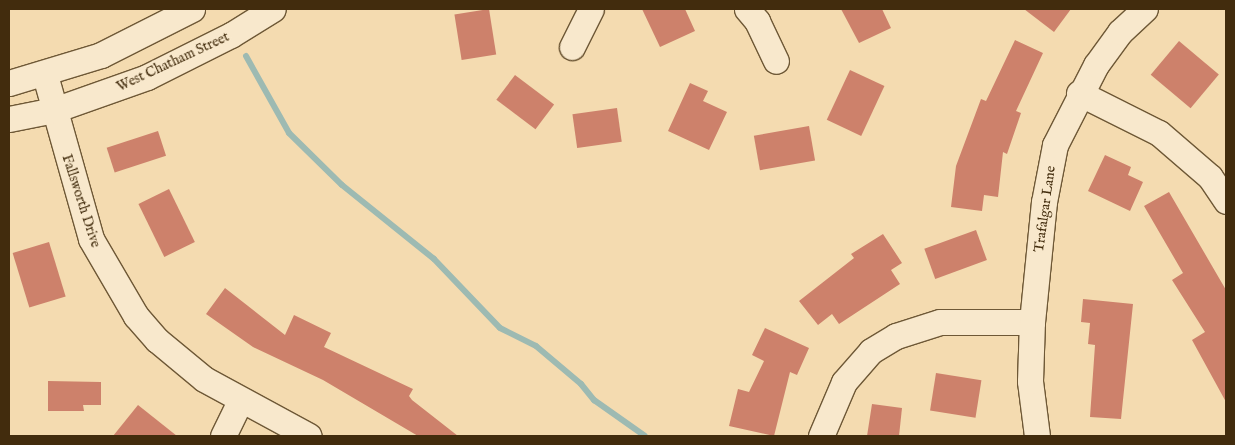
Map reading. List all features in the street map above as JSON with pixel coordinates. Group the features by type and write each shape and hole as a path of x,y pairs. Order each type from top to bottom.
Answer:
{"street":[{"path":"9,83 45,75 101,55 192,9"},
{"name":"West Chatham Street","path":"9,119 54,110 147,76 198,53 274,9"},
{"path":"572,47 591,9"},
{"path":"747,9 757,21 776,61"},
{"name":"Trafalgar Lane","path":"1038,436 1030,382 1032,322 1048,180 1056,145 1079,92 1120,32 1145,9"},
{"name":"Fallsworth Drive","path":"45,75 89,232 118,289 157,340 204,379 240,401 309,436"},
{"path":"1079,92 1159,133 1210,177 1226,200"},
{"path":"821,436 844,382 871,351 896,336 940,322 1032,322"},
{"path":"223,436 240,401"}],"building":[{"path":"489,9 496,54 462,60 454,14"},
{"path":"642,9 685,9 695,31 660,47"},
{"path":"841,9 882,9 891,28 859,43"},
{"path":"1024,9 1071,9 1054,32"},
{"path":"1015,40 1043,53 1016,111 1021,113 1007,154 1003,152 998,197 984,195 982,211 951,207 956,166 981,99 986,101"},
{"path":"1179,41 1219,74 1191,108 1151,75"},
{"path":"850,70 884,86 861,136 827,120"},
{"path":"515,75 554,104 535,129 496,100"},
{"path":"690,83 708,91 703,101 727,112 709,150 668,131"},
{"path":"617,108 622,142 577,148 572,114"},
{"path":"809,126 815,160 760,170 754,136"},
{"path":"158,131 166,156 115,172 107,148"},
{"path":"1105,155 1131,167 1128,175 1143,182 1130,211 1088,191"},
{"path":"169,189 195,242 164,257 138,204"},
{"path":"1169,192 1226,290 1226,402 1192,340 1205,332 1172,280 1183,273 1144,206"},
{"path":"976,230 987,260 935,279 924,249"},
{"path":"883,234 902,263 891,270 900,284 839,324 832,314 818,325 799,301 854,258 851,254"},
{"path":"49,242 66,297 29,308 13,253"},
{"path":"225,288 285,335 294,315 331,333 324,347 413,389 409,396 412,400 458,436 418,436 323,380 253,347 206,314"},
{"path":"1083,299 1133,304 1121,419 1090,417 1095,345 1088,344 1090,323 1081,322"},
{"path":"765,328 809,348 797,375 790,372 774,436 729,426 738,389 749,392 764,361 752,355"},
{"path":"936,373 981,380 975,418 930,411"},
{"path":"48,381 101,382 101,405 83,405 84,411 48,411"},
{"path":"872,404 902,408 899,436 867,436"},
{"path":"138,405 177,436 113,436"}],"waterway":[{"path":"246,56 289,133 342,185 434,259 500,328 536,346 581,384 594,400 645,436"}]}
